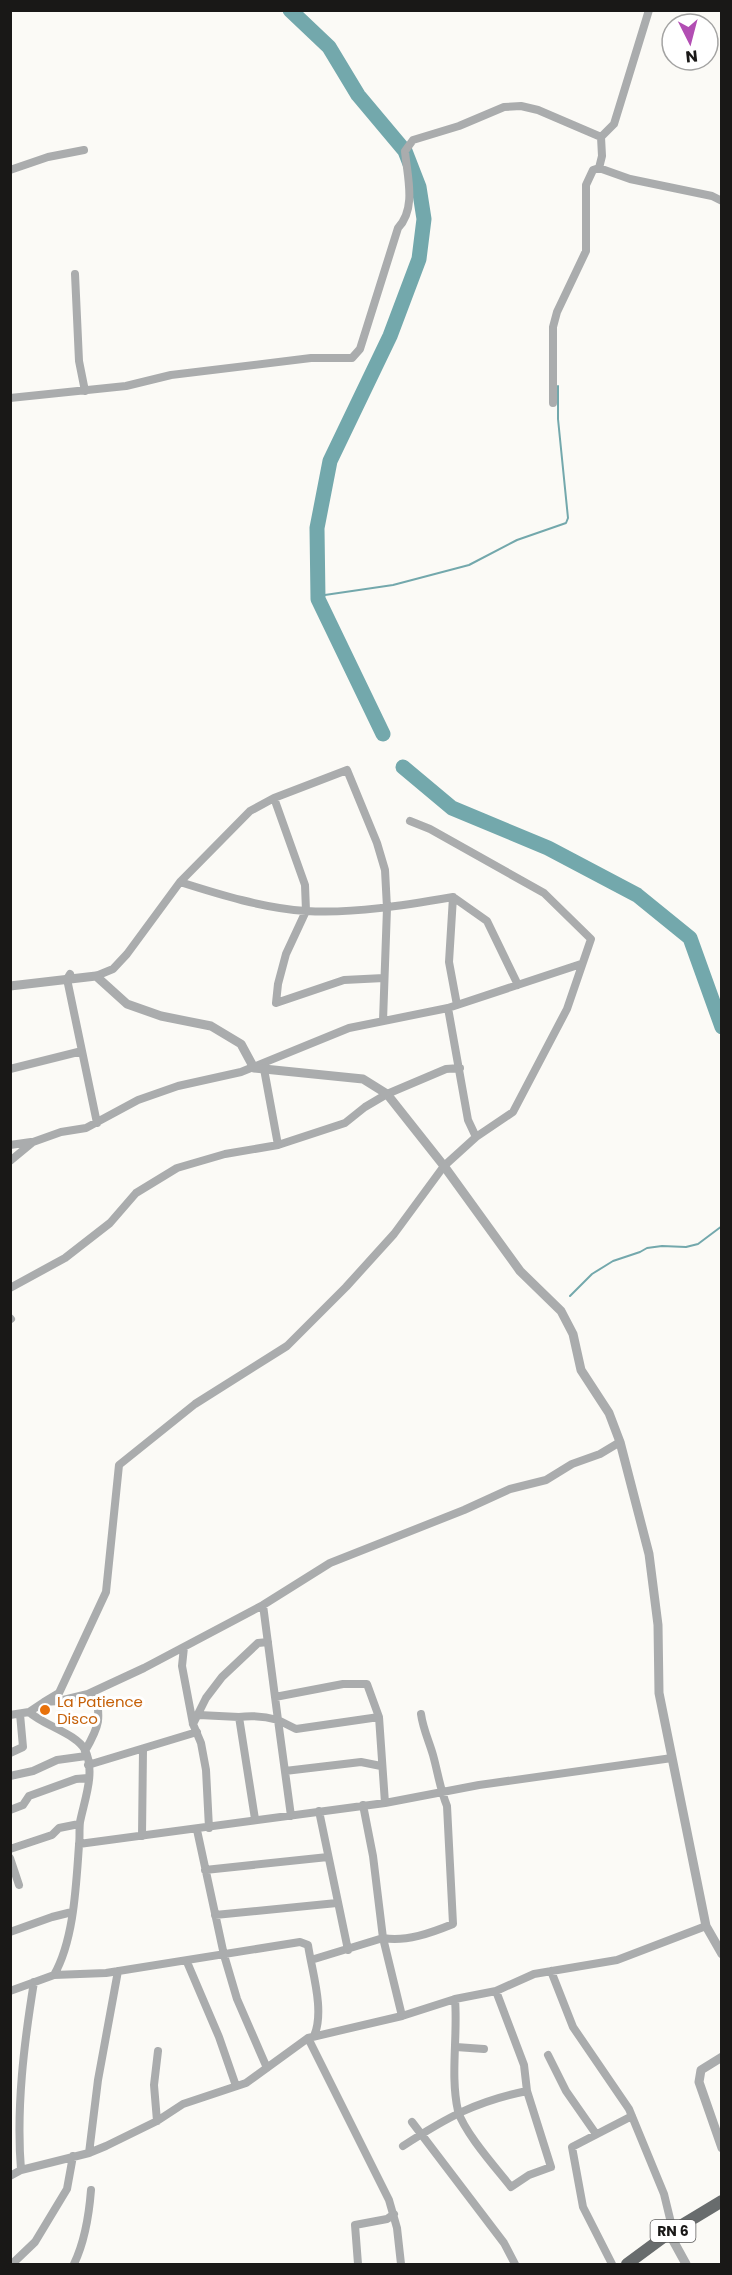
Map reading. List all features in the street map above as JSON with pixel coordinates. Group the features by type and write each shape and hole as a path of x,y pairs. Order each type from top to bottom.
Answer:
{"main road":[{"name":"RN 6","path":"627,2265 671,2232 722,2201"}],"street":[{"path":"600,137 614,123 649,10"},
{"path":"10,398 126,386 171,375 311,358 352,358 360,349 398,228 405,221 411,194 405,151 413,140 459,126 504,107 521,106 538,110 600,137"},
{"path":"599,168 602,156 600,137"},
{"path":"10,170 48,157 84,150"},
{"path":"553,403 553,327 557,312 586,251 586,185 593,171 599,168 630,179 711,196 722,201"},
{"path":"75,274 80,361 85,391"},
{"path":"10,986 68,976 96,976 113,969 127,954 180,882 250,811 274,798 347,770 377,843 385,870 387,908 383,1021"},
{"path":"274,798 306,885 306,911 286,954 278,984 276,1003 345,980 384,978"},
{"path":"10,1715 24,1713 59,1693 106,1592 119,1465 195,1404 287,1346 346,1287 394,1234 444,1166 476,1137 513,1112 567,1008 591,939 544,893 430,829 410,821"},
{"path":"180,882 239,900 306,911 387,908 453,897 488,921 518,985"},
{"path":"453,897 449,962 457,1005"},
{"path":"10,1145 33,1142 61,1132 86,1128 138,1100 178,1086 259,1068 349,1028 448,1008 581,964"},
{"path":"68,976 97,1124"},
{"path":"96,976 127,1004 161,1016 211,1026 242,1044 259,1068 278,1145"},
{"path":"448,1008 468,1120 476,1137"},
{"path":"10,1069 82,1051"},
{"path":"259,1068 363,1079 387,1094 444,1166 520,1271 561,1311 573,1334 581,1370 609,1413 620,1442 649,1554 658,1625 659,1693 706,1926 722,1954"},
{"path":"10,1288 65,1258 110,1222 136,1193 177,1168 225,1154 278,1145 345,1123 365,1107 387,1094 446,1069 460,1068"},
{"path":"10,1161 33,1142"},
{"path":"44,1702 59,1701 95,1691 263,1605 330,1563 464,1510 510,1489 546,1480 572,1464 600,1454 620,1442"},
{"path":"263,1605 291,1816"},
{"path":"195,1728 206,1698 222,1677 258,1643 268,1642"},
{"path":"184,1647 182,1666 206,1770 209,1828"},
{"path":"275,1697 343,1684 367,1684 379,1717 385,1803"},
{"path":"54,1975 64,1957 72,1912 80,1824 88,1778 87,1757 100,1715 95,1691"},
{"path":"24,1713 78,1740 87,1757"},
{"path":"10,1753 23,1747 24,1713"},
{"path":"199,1714 239,1717 263,1715 296,1729 379,1717"},
{"path":"311,1960 383,1938 399,1939 422,1935 453,1924 447,1806 441,1792 433,1753 424,1730 421,1714"},
{"path":"239,1717 255,1819"},
{"path":"10,1776 33,1771 57,1760 143,1750 195,1728"},
{"path":"142,1836 143,1750"},
{"path":"79,1844 385,1803 479,1785 672,1758"},
{"path":"285,1771 361,1762 381,1766"},
{"path":"10,1810 23,1805 29,1796 76,1779 88,1778"},
{"path":"363,1805 373,1857 383,1938 402,2016"},
{"path":"319,1811 348,1950"},
{"path":"10,1849 52,1835 59,1828 80,1824"},
{"path":"197,1830 224,1955 240,2007 267,2068"},
{"path":"206,1870 328,1857"},
{"path":"10,1858 20,1885"},
{"path":"215,1915 337,1903"},
{"path":"10,1932 72,1912"},
{"path":"311,2037 402,2016 455,1999 496,1991 534,1974 617,1960 706,1926"},
{"path":"10,1992 54,1975 118,1971 187,1962 300,1942 308,1945 319,2013 318,2027 311,2037 246,2083 183,2104 157,2121 89,2153 21,2170 10,2176"},
{"path":"187,1962 219,2037 236,2086"},
{"path":"89,2153 98,2080 118,1971"},
{"path":"551,1971 573,2027 632,2116 664,2194 671,2232 686,2265"},
{"path":"21,2170 19,2144 21,2094 34,1982"},
{"path":"455,1999 457,2025 454,2063 458,2111 465,2126 511,2187 529,2175 551,2167 527,2091 524,2066 496,1991"},
{"path":"311,2037 375,2168 394,2214 400,2265"},
{"path":"456,2047 484,2049"},
{"path":"157,2121 153,2085 158,2051"},
{"path":"548,2055 566,2091 596,2134"},
{"path":"722,2057 701,2070 699,2082 722,2148"},
{"path":"403,2146 458,2111 501,2096 527,2091"},
{"path":"612,2265 583,2207 572,2147 632,2116"},
{"path":"412,2122 504,2243 515,2265"},
{"path":"12,2265 35,2242 67,2189 73,2156"},
{"path":"74,2265 81,2249 89,2214 91,2190"},
{"path":"358,2265 355,2225 387,2219 394,2214"}],"waterway":[{"path":"290,10 329,47 358,95 405,151 419,187 424,219 419,259 390,336 330,461 317,528 318,599 383,734"},
{"path":"318,596 393,585 469,565 517,540 566,523 568,518 558,419 558,386"},
{"path":"403,767 452,808 548,848 637,895 690,938 722,1027"},
{"path":"570,1296 592,1274 613,1261 647,1248 686,1247 698,1244 722,1226"}],"place":[{"name":"La Patience Disco","path":"45,1710"}]}
